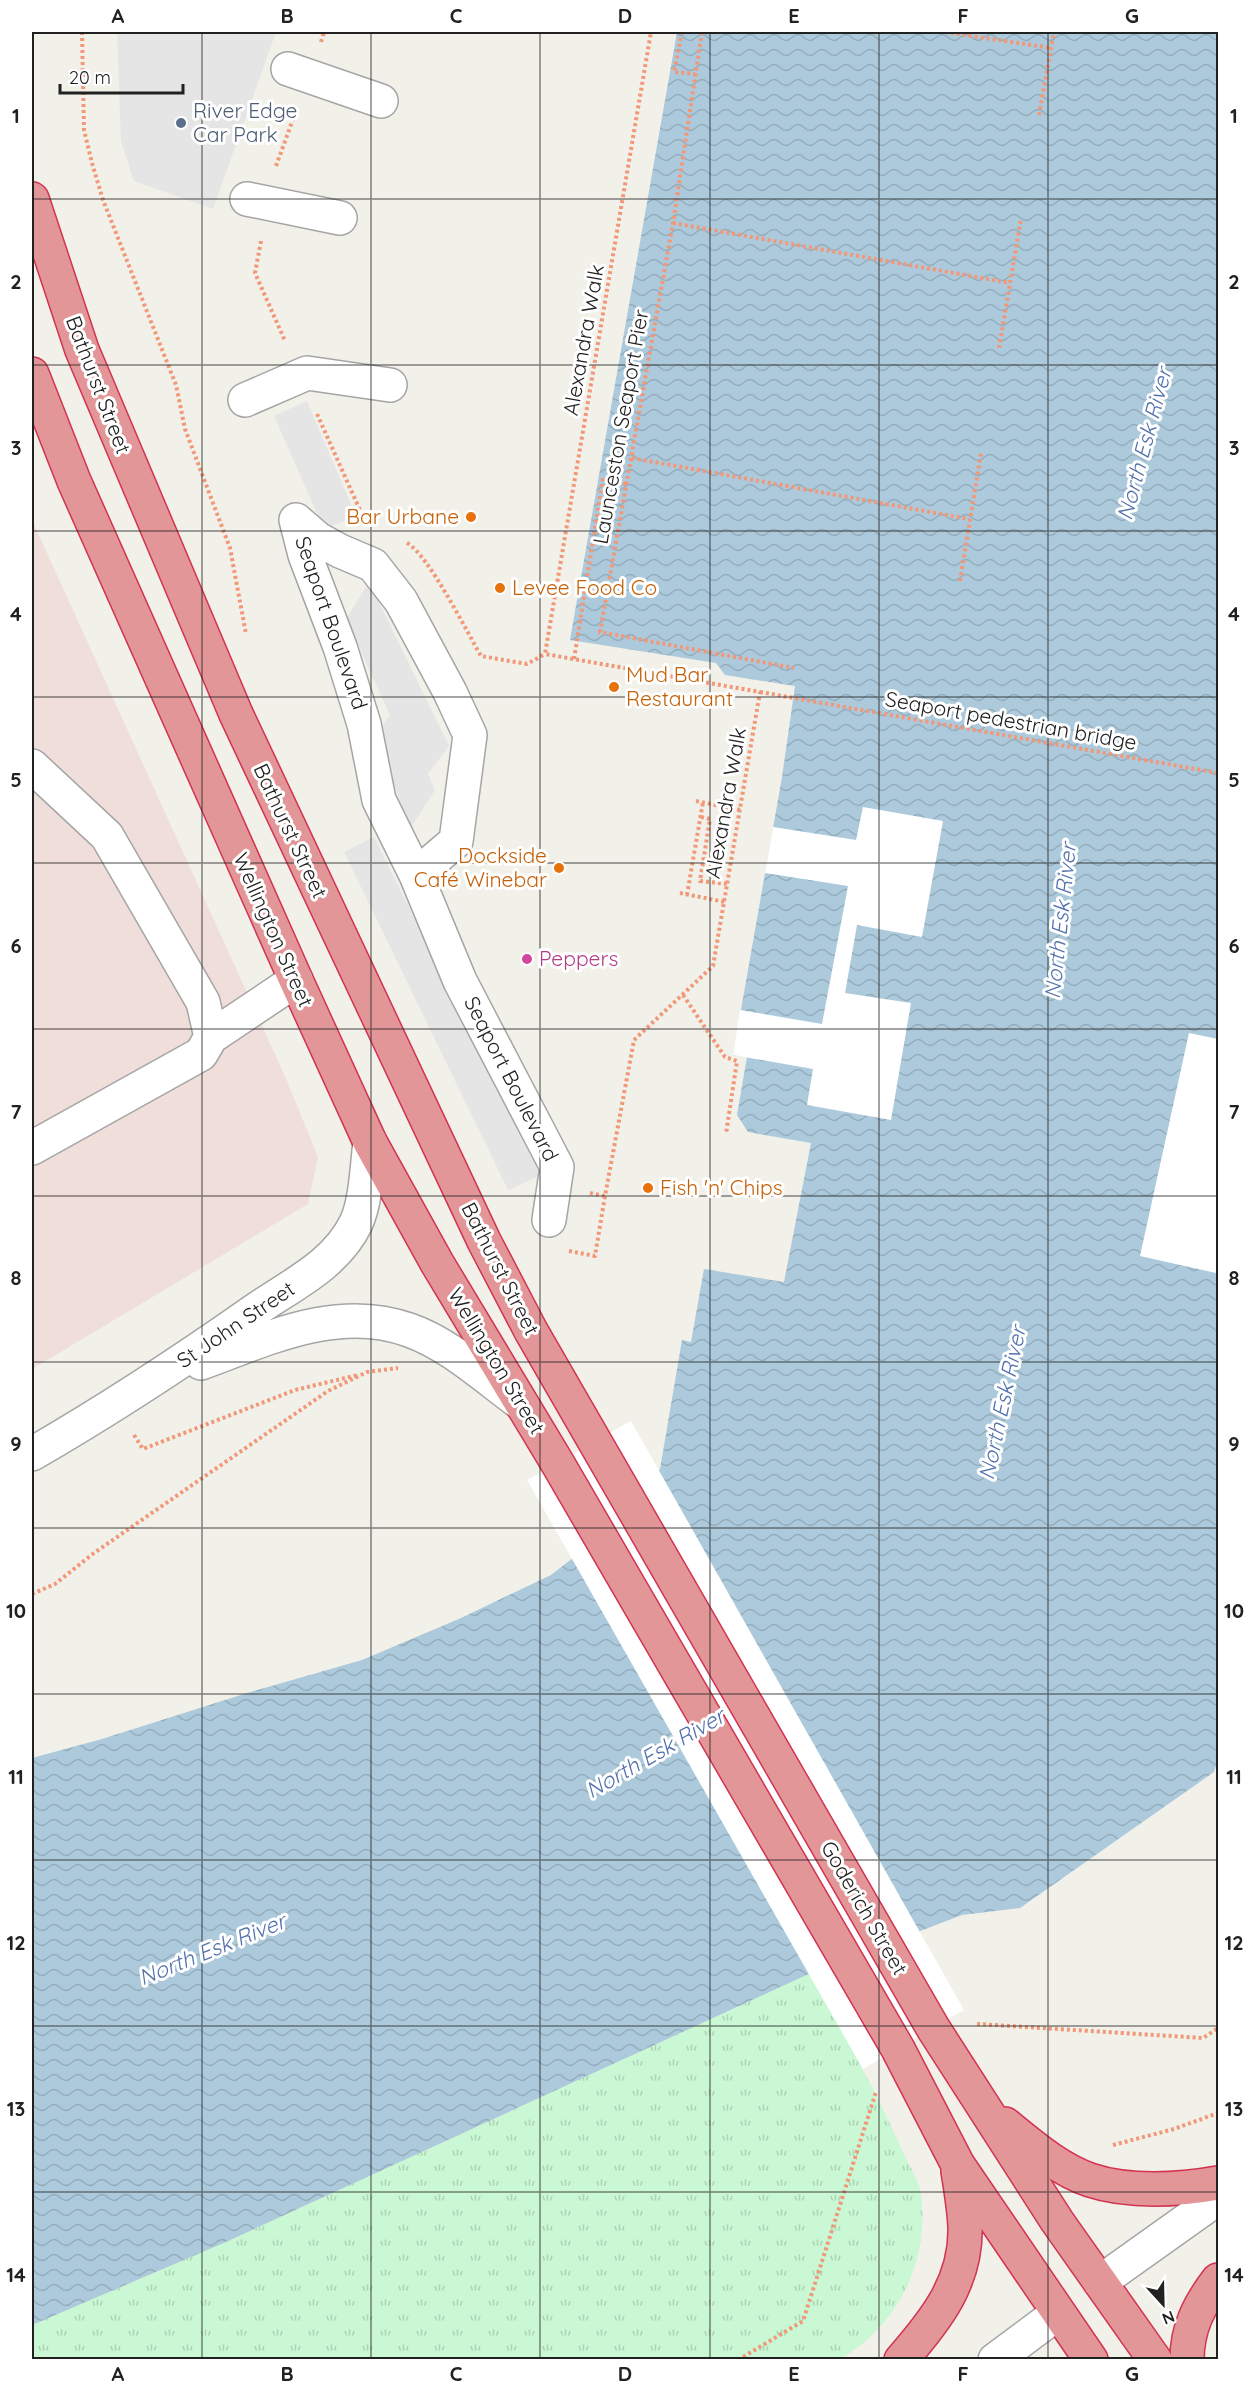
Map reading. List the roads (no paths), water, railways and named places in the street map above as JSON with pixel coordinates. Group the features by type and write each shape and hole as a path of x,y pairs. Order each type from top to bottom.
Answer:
{"highway":[{"name":"Bathurst Street","path":"32,199 82,350 236,714 484,1240 531,1331 596,1441"},
{"name":"Wellington Street","path":"32,374 78,490 370,1142 437,1263 558,1464"},
{"name":"Goderich Street","path":"596,1441 933,2028 1100,2282 1155,2360"},
{"name":"Goderich Street","path":"558,1464 898,2049 958,2165 1091,2360"},
{"path":"981,2104 1032,2147 1074,2173 1090,2180 1172,2189 1218,2183"},
{"path":"901,2360 946,2303 962,2266 965,2226 958,2165"},
{"path":"1187,2360 1188,2336 1194,2316 1218,2280"},
{"path":"1058,2313 1100,2282"}],"street":[{"path":"288,69 381,101"},
{"path":"247,199 340,219"},
{"path":"245,400 307,373 390,386"},
{"name":"Seaport Boulevard","path":"416,875 456,841 470,735 450,692 386,579 373,565 318,539 296,520 305,555 340,646 364,724 379,800 416,875 460,981 557,1167 550,1208"},
{"path":"32,766 107,836 203,1002 211,1036"},
{"path":"32,1148 201,1054 211,1036 296,980"},
{"name":"St John Street","path":"32,1454 115,1406 316,1271 340,1248 357,1221 370,1142"},
{"path":"160,1377 317,1324 347,1320 373,1321 408,1330 431,1340 519,1402"},
{"path":"1100,2282 1218,2198"},
{"path":"995,2360 1058,2313"}],"water":[{"name":"North Esk River","path":"677,32 1218,32 1218,1760 1214,1772 1020,1908 962,1915 811,1973 226,2242 32,2325 32,1758 362,1660 461,1618 551,1575 623,1519 660,1469 682,1340 691,1342 704,1269 784,1282 811,1143 748,1132 737,1115 747,1057 733,1055 782,777 795,686 725,675 716,663 570,640"}],"place":[{"name":"River Edge Car Park","path":"181,123"},
{"name":"Bar Urbane","path":"471,517"},
{"name":"Levee Food Co","path":"500,588"},
{"name":"Mud Bar Restaurant","path":"614,687"},
{"name":"Dockside Café Winebar","path":"559,868"},
{"name":"Peppers","path":"527,959"},
{"name":"Fish 'n' Chips","path":"648,1188"}]}
